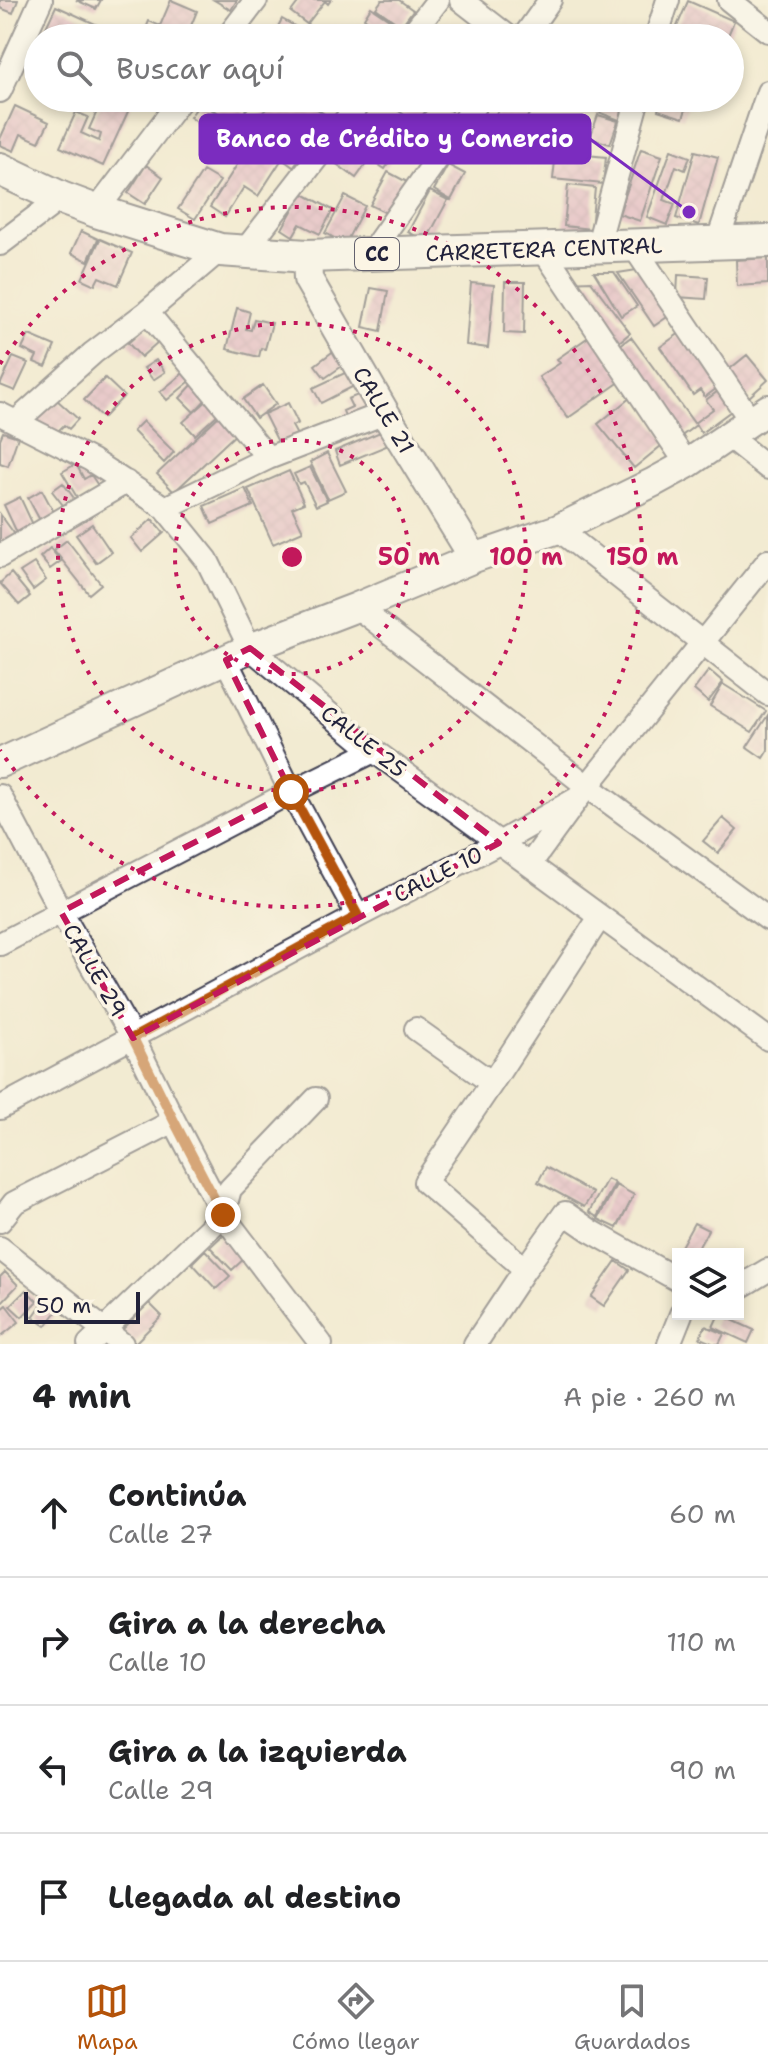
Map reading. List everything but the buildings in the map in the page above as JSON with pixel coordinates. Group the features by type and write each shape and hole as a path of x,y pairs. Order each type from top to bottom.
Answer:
{"highway":[{"name":"CARRETERA CENTRAL","path":"0,169 96,211 231,252 307,256 768,241"}],"main road":[{"name":"CALLE 21","path":"307,256 308,279 474,558"},
{"path":"0,763 238,654 474,558 558,529 687,464 749,423"}],"street":[{"path":"30,24 41,0"},
{"path":"238,24 256,0"},
{"path":"420,24 438,0"},
{"path":"461,0 492,24"},
{"path":"533,24 550,0"},
{"path":"660,24 668,0"},
{"path":"729,0 768,31"},
{"path":"0,91 24,38"},
{"path":"717,243 768,92"},
{"path":"96,211 171,112"},
{"path":"8,418 231,252 351,112"},
{"path":"370,254 470,112"},
{"path":"597,248 634,112"},
{"path":"0,244 61,198"},
{"path":"634,247 749,423 768,468"},
{"path":"542,248 687,464"},
{"path":"147,312 268,458"},
{"path":"165,508 268,458 385,413"},
{"name":"CALLE 25","path":"8,418 91,460 165,508 207,560 238,654 768,1039"},
{"path":"0,556 126,482"},
{"path":"558,529 768,694"},
{"path":"530,864 583,792 768,561"},
{"path":"357,607 583,792 768,919"},
{"path":"238,654 291,792 358,916"},
{"path":"0,944 374,751"},
{"name":"CALLE 10","path":"0,1108 499,843 583,792"},
{"name":"CALLE 29","path":"0,796 61,912 133,1038 223,1215 321,1344"},
{"path":"525,1269 425,1182 600,917"},
{"path":"416,1029 492,1083"},
{"path":"0,1248 105,1340 223,1215 230,1189 316,1099"},
{"path":"0,1221 14,1203 174,1121"},
{"path":"475,1344 565,1213 672,1277"},
{"path":"744,1284 768,1270"},
{"path":"669,1344 679,1320"}],"highlighted area":[{"path":"250,648 499,843 133,1038 61,912 291,792 226,660"}],"place":[{"name":"Banco de Crédito y Comercio","path":"689,212"}],"route":[{"path":"223,1215 133,1038 358,916 291,792"}]}
